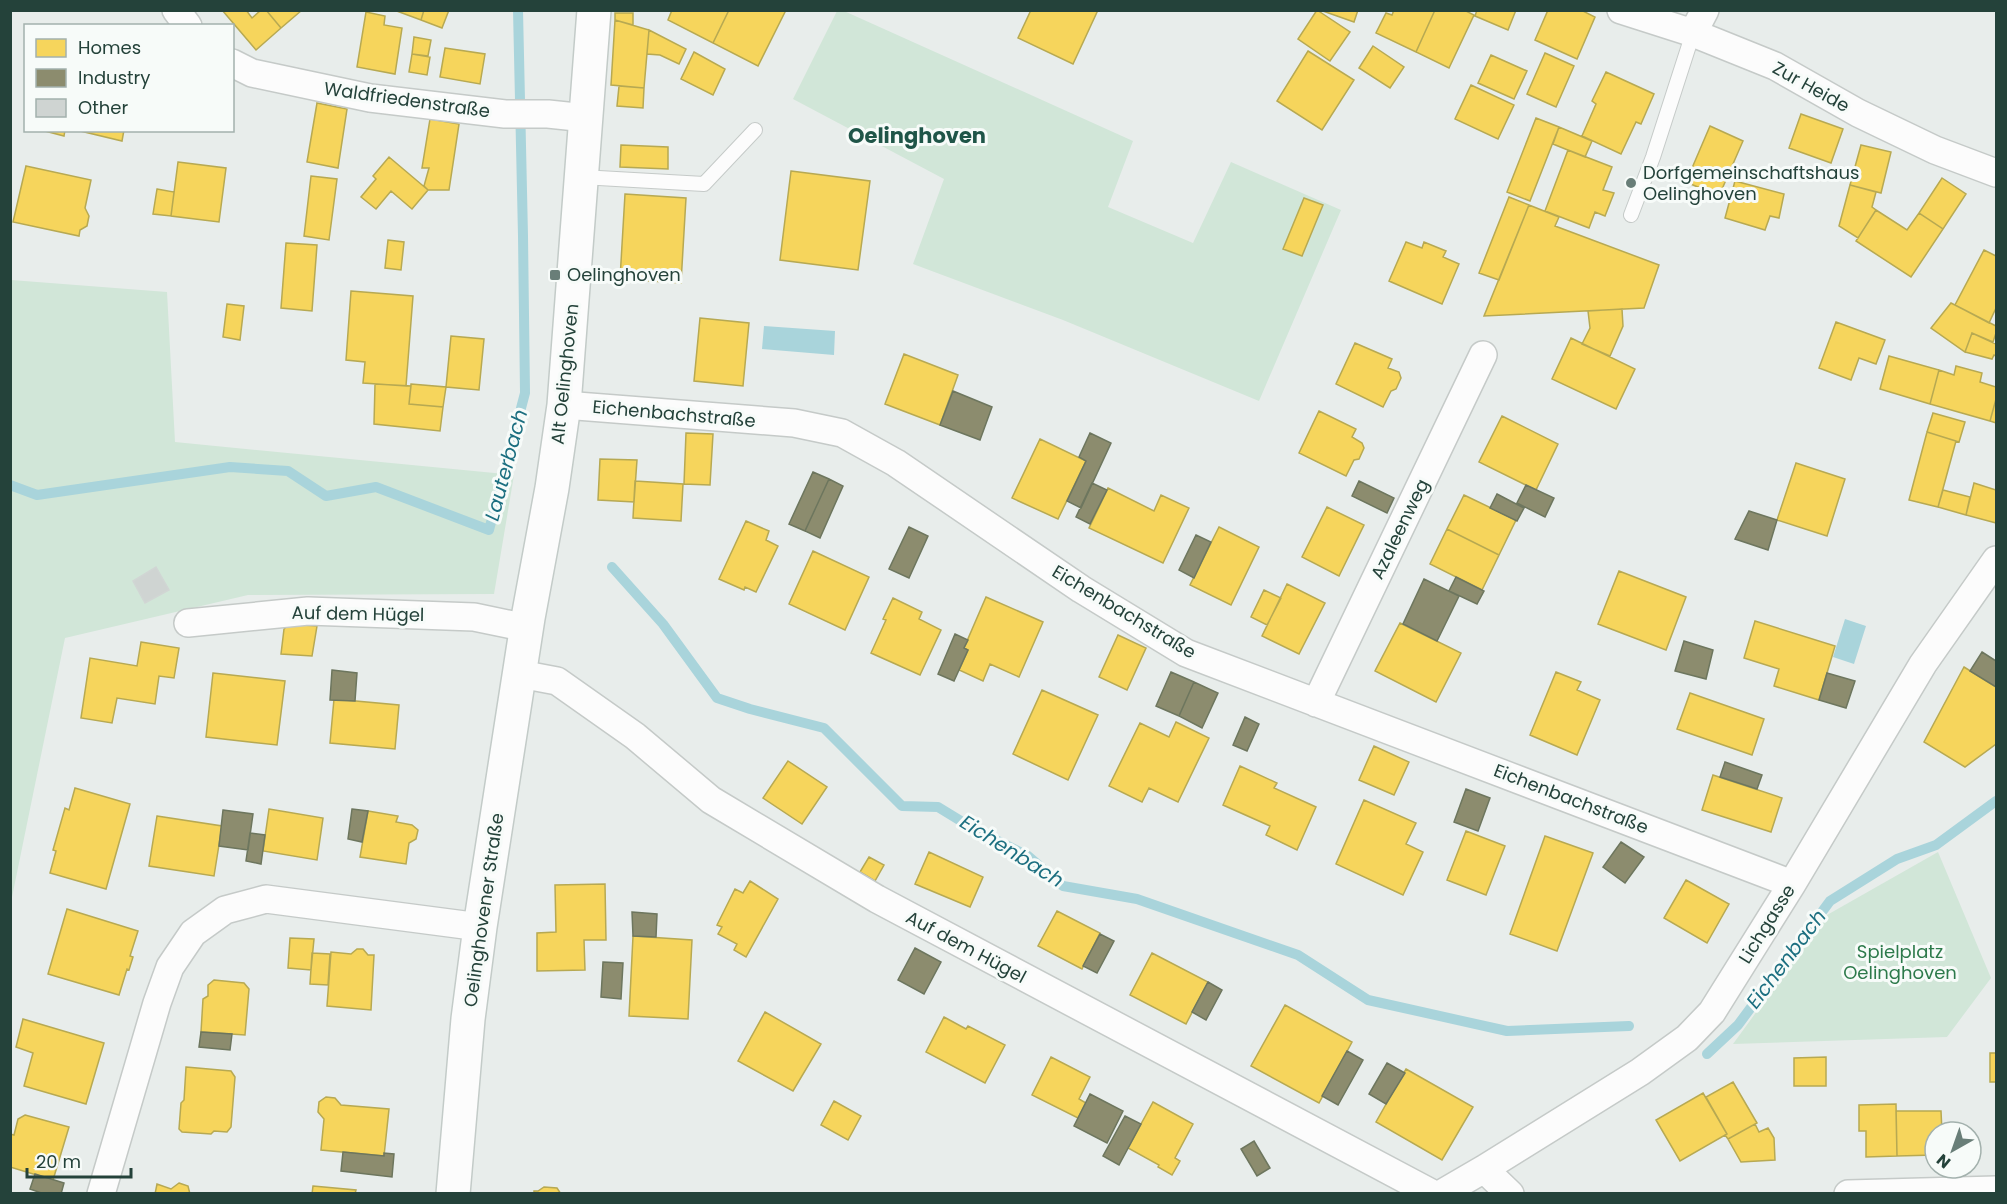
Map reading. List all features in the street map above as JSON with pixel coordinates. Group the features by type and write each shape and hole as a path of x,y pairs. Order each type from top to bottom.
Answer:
{"main road":[{"name":"Alt Oelinghoven","path":"527,628 564,405 594,10"},
{"name":"Oelinghovener Straße","path":"453,1194 468,1019 480,927 527,628"}],"street":[{"path":"176,10 186,24"},
{"name":"Zur Heide","path":"1621,10 1699,22 1858,113 1935,150 1996,173"},
{"name":"Waldfriedenstraße","path":"234,64 252,73 370,98 505,114 548,114 586,118"},
{"name":"Azaleenweg","path":"1316,703 1484,355"},
{"name":"Eichenbachstraße","path":"564,405 794,423 842,433 896,463 1081,589 1186,653 1792,884"},
{"name":"Lichgasse","path":"1441,1194 1640,1072 1687,1038 1712,1012 1792,884 1923,664 1996,560"},
{"name":"Auf dem Hügel","path":"188,623 308,611 474,617 527,628"},
{"name":"Auf dem Hügel","path":"520,674 557,681 635,736 711,800 876,899 1433,1194"},
{"path":"101,1194 157,1003 170,967 193,933 225,910 266,899 480,927"},
{"path":"1484,1169 1510,1194"},
{"path":"1848,1194 1996,1190"}],"lane":[{"path":"1630,215 1653,158 1699,22"},
{"path":"581,177 704,184 755,130"}],"green space":[{"path":"837,11 844,11 1133,141 1108,207 1193,243 1231,162 1341,210 1259,401 1063,320 913,264 944,179 793,99"},
{"path":"11,280 167,292 175,442 514,475 494,594 248,595 65,638 11,902"},
{"name":"Spielplatz Oelinghoven","path":"1938,852 1991,978 1947,1037 1733,1044 1827,915"}],"water":[{"path":"764,326 835,331 834,355 762,349"},
{"path":"1845,619 1866,626 1854,664 1833,657"}],"building: Homes":[{"path":"222,10 246,10 252,18 261,10 266,10 281,28 256,50"},
{"path":"266,10 302,10 281,28"},
{"path":"394,10 424,10 421,20"},
{"path":"424,10 449,10 442,28 421,20"},
{"path":"672,10 729,10 713,43 668,20"},
{"path":"729,10 786,10 758,66 713,43"},
{"path":"1031,10 1098,10 1073,64 1018,38"},
{"path":"1317,10 1350,32 1330,61 1298,39"},
{"path":"1320,10 1358,10 1354,22"},
{"path":"1394,10 1435,10 1416,52 1376,33 1386,13 1392,15"},
{"path":"1435,10 1464,10 1474,15 1449,68 1416,52"},
{"path":"1477,10 1516,10 1508,30 1475,16"},
{"path":"1548,10 1581,10 1595,17 1577,59 1535,40"},
{"path":"366,12 385,16 384,25 402,28 395,74 357,67"},
{"path":"615,13 633,13 633,25 615,20"},
{"path":"615,20 649,30 644,88 611,85"},
{"path":"649,30 686,49 679,64 660,55 647,54"},
{"path":"414,37 431,40 428,56 412,54"},
{"path":"1373,46 1404,67 1390,88 1359,68"},
{"path":"445,48 485,54 480,84 440,77"},
{"path":"1308,51 1354,80 1322,130 1277,101"},
{"path":"694,52 725,69 713,95 681,79"},
{"path":"1545,53 1574,66 1556,107 1527,94"},
{"path":"412,54 430,57 427,75 409,72"},
{"path":"1491,55 1527,71 1514,99 1478,83"},
{"path":"1606,72 1654,94 1641,124 1636,122 1621,154 1582,136 1596,104 1592,101"},
{"path":"1471,85 1514,105 1498,139 1455,119"},
{"path":"619,86 644,88 643,108 617,106"},
{"path":"317,103 347,109 338,168 307,162"},
{"path":"1801,114 1843,129 1831,163 1789,148"},
{"path":"1536,118 1559,127 1530,201 1507,192"},
{"path":"430,119 459,124 449,190 428,190 424,186 429,168 422,168"},
{"path":"1710,126 1743,141 1719,196 1686,182"},
{"path":"1559,127 1592,141 1585,157 1553,144"},
{"path":"49,132 65,132 64,136"},
{"path":"84,132 124,132 122,141"},
{"path":"621,145 668,147 668,169 620,167"},
{"path":"1861,145 1891,152 1881,193 1850,185"},
{"path":"1568,150 1612,167 1603,190 1614,193 1605,216 1595,212 1589,228 1545,211"},
{"path":"389,157 428,190 412,209 391,191 376,209 361,197 376,179 373,176"},
{"path":"178,162 226,168 219,222 171,216"},
{"path":"26,166 91,180 85,208 89,216 87,226 80,230 79,236 13,222"},
{"path":"791,171 870,181 858,270 780,260"},
{"path":"311,176 337,179 329,240 304,236"},
{"path":"1942,178 1966,194 1943,229 1919,213"},
{"path":"1735,181 1784,194 1779,218 1770,216 1765,230 1725,218"},
{"path":"1850,185 1876,192 1872,207 1876,210 1858,238 1839,226"},
{"path":"157,189 174,192 171,216 153,214"},
{"path":"625,194 686,198 681,283 620,279"},
{"path":"1509,197 1529,205 1499,280 1479,273"},
{"path":"1304,198 1323,205 1302,256 1283,249"},
{"path":"1529,205 1559,217 1555,226 1659,265 1644,308 1484,316"},
{"path":"1876,210 1907,230 1919,213 1943,229 1911,277 1856,241"},
{"path":"388,240 404,242 401,270 385,268"},
{"path":"1406,242 1422,248 1424,242 1446,251 1443,257 1459,264 1442,304 1389,281"},
{"path":"286,243 317,245 312,311 281,308"},
{"path":"1984,250 1996,256 1996,308 1989,323 1955,305"},
{"path":"351,291 413,296 406,386 363,383 365,362 346,360"},
{"path":"1951,303 1996,326 1993,342 1972,333 1965,352 1931,328"},
{"path":"227,304 244,306 240,340 223,337"},
{"path":"1622,309 1623,326 1610,356 1582,344 1590,328 1588,311"},
{"path":"700,318 749,323 743,386 694,381"},
{"path":"1836,322 1885,340 1876,364 1859,358 1851,380 1819,368"},
{"path":"1972,333 1996,344 1996,356 1994,355 1992,359 1965,352"},
{"path":"451,336 484,339 479,390 446,387"},
{"path":"1571,338 1635,369 1616,409 1552,379"},
{"path":"1355,343 1392,359 1388,368 1399,372 1401,378 1396,389 1391,391 1383,407 1336,384"},
{"path":"904,354 958,375 940,425 885,404"},
{"path":"1889,356 1939,370 1930,404 1880,389"},
{"path":"1956,366 1982,373 1980,382 1996,387 1996,399 1990,421 1930,404 1939,370 1954,375"},
{"path":"375,384 411,386 409,404 443,407 440,431 374,424"},
{"path":"411,384 446,387 443,407 409,404"},
{"path":"1996,399 1996,423 1990,421"},
{"path":"1319,411 1356,429 1352,437 1362,443 1364,448 1359,459 1354,460 1346,476 1299,453"},
{"path":"1933,413 1965,422 1959,442 1927,432"},
{"path":"1502,416 1558,444 1536,490 1479,462"},
{"path":"1927,432 1956,441 1938,507 1909,500"},
{"path":"686,433 713,434 710,485 684,484"},
{"path":"1040,439 1086,461 1058,519 1012,498"},
{"path":"600,459 637,460 634,502 598,500"},
{"path":"1796,463 1845,479 1827,536 1777,520"},
{"path":"635,481 683,484 681,521 633,518"},
{"path":"1974,483 1996,490 1996,523 1966,515"},
{"path":"1108,488 1154,511 1161,495 1189,508 1163,563 1089,528"},
{"path":"1943,490 1970,497 1966,515 1938,507"},
{"path":"1464,495 1516,520 1499,555 1447,529"},
{"path":"1327,507 1364,525 1339,576 1302,557"},
{"path":"746,521 769,531 766,540 778,546 756,592 745,587 744,590 719,579"},
{"path":"1219,527 1259,547 1231,605 1190,585"},
{"path":"1447,529 1499,555 1482,590 1430,564"},
{"path":"813,551 869,577 845,630 789,604"},
{"path":"1619,571 1686,597 1666,650 1598,624"},
{"path":"1287,584 1325,603 1299,654 1262,636"},
{"path":"1264,590 1281,598 1267,625 1251,617"},
{"path":"986,597 1043,622 1019,677 990,664 983,681 959,670 968,650 964,648"},
{"path":"893,598 922,612 919,619 941,630 920,675 871,653"},
{"path":"1755,621 1835,646 1819,700 1774,686 1779,669 1744,658"},
{"path":"1400,623 1461,653 1436,702 1375,671"},
{"path":"289,624 317,626 312,656 281,654 284,629"},
{"path":"1118,635 1146,648 1127,690 1099,677"},
{"path":"141,642 179,648 174,678 159,676 155,704 117,698 112,723 81,718 90,658 137,666"},
{"path":"1964,667 1996,687 1996,744 1965,767 1924,742"},
{"path":"1556,672 1581,682 1577,690 1600,700 1577,755 1530,735"},
{"path":"213,673 285,681 277,745 206,737"},
{"path":"1042,690 1098,715 1068,780 1013,754"},
{"path":"1690,693 1764,719 1752,755 1677,729"},
{"path":"334,699 399,705 395,749 330,743"},
{"path":"1176,722 1209,738 1178,802 1149,788 1142,802 1109,786 1140,723 1169,737"},
{"path":"1374,746 1409,762 1394,795 1359,780"},
{"path":"788,761 827,787 802,824 763,798"},
{"path":"1240,766 1277,783 1274,788 1316,807 1297,850 1266,835 1270,826 1223,805"},
{"path":"1713,775 1782,798 1771,832 1702,810"},
{"path":"75,788 130,804 106,889 50,873 56,851 53,850 65,808 69,810"},
{"path":"1364,800 1416,823 1406,844 1423,852 1403,895 1336,864"},
{"path":"269,809 323,818 317,860 263,851"},
{"path":"368,811 398,816 396,822 412,825 418,830 416,839 409,843 406,864 360,857"},
{"path":"157,816 222,826 214,876 149,866"},
{"path":"1466,831 1505,846 1486,895 1447,880"},
{"path":"1545,836 1593,853 1557,951 1510,934"},
{"path":"929,852 983,877 970,907 915,884"},
{"path":"869,857 884,865 875,881 860,872"},
{"path":"1686,880 1729,904 1707,943 1664,918"},
{"path":"750,881 778,899 746,957 734,950 737,944 718,934 722,927 717,925 735,889 743,893"},
{"path":"605,884 606,940 584,940 585,970 537,971 537,933 556,932 555,885"},
{"path":"67,909 138,931 130,956 133,957 119,995 48,974"},
{"path":"1057,911 1100,933 1082,969 1038,946"},
{"path":"633,936 692,940 688,1019 629,1016"},
{"path":"290,938 314,939 311,970 288,968"},
{"path":"357,949 363,949 368,955 374,955 371,1010 327,1006 331,952 351,954"},
{"path":"312,953 330,954 328,985 310,984"},
{"path":"1152,953 1208,982 1186,1024 1130,995"},
{"path":"214,980 244,983 249,989 245,1035 201,1032 203,999 208,996 208,985"},
{"path":"1285,1005 1352,1042 1319,1103 1251,1066"},
{"path":"765,1012 821,1044 793,1091 738,1061"},
{"path":"944,1017 966,1029 968,1026 1005,1045 985,1083 926,1052"},
{"path":"23,1019 104,1043 86,1104 24,1086 33,1053 16,1047"},
{"path":"1990,1053 1996,1053 1996,1082 1990,1082"},
{"path":"1051,1057 1090,1077 1079,1099 1086,1103 1078,1118 1032,1095"},
{"path":"1826,1057 1826,1086 1794,1086 1794,1058"},
{"path":"186,1067 231,1071 235,1077 231,1127 227,1132 214,1131 211,1134 182,1132 179,1129"},
{"path":"1406,1069 1473,1107 1442,1160 1376,1122"},
{"path":"1733,1082 1757,1123 1728,1139 1706,1097"},
{"path":"1703,1093 1727,1134 1680,1161 1656,1120"},
{"path":"326,1097 335,1098 341,1105 389,1109 384,1156 321,1150 324,1119 318,1112 319,1102"},
{"path":"834,1101 861,1116 848,1140 821,1125"},
{"path":"1153,1102 1193,1124 1175,1158 1180,1161 1172,1175 1128,1148"},
{"path":"1896,1104 1897,1156 1866,1157 1866,1131 1859,1131 1859,1105"},
{"path":"1896,1111 1941,1111 1941,1120 1923,1120 1923,1155 1897,1156"},
{"path":"25,1115 69,1127 53,1180 10,1167 10,1134 14,1135 18,1119"},
{"path":"1755,1124 1759,1132 1768,1128 1774,1138 1775,1160 1741,1162 1728,1139"},
{"path":"179,1183 188,1186 190,1194 155,1194 157,1184 171,1189"},
{"path":"313,1186 356,1190 355,1194 312,1194"},
{"path":"544,1187 557,1188 561,1194 534,1194 534,1191"}],"building: Industry":[{"path":"953,391 992,407 980,440 940,425"},
{"path":"1090,433 1111,443 1081,508 1067,501 1086,461 1079,457"},
{"path":"813,472 829,479 805,531 789,524"},
{"path":"829,479 843,486 820,538 805,531"},
{"path":"1359,481 1394,498 1387,513 1352,496"},
{"path":"1092,483 1107,490 1090,524 1076,517"},
{"path":"1526,485 1554,498 1545,517 1517,503"},
{"path":"1497,494 1524,508 1517,521 1490,508"},
{"path":"1749,511 1777,520 1768,550 1735,539"},
{"path":"909,527 928,536 909,578 889,569"},
{"path":"1196,535 1211,542 1194,578 1179,570"},
{"path":"1456,577 1484,591 1477,604 1449,591"},
{"path":"1424,579 1459,596 1437,641 1403,624"},
{"path":"955,634 968,640 964,648 968,650 954,681 938,674"},
{"path":"1684,641 1713,650 1706,679 1675,671"},
{"path":"1982,652 1996,661 1996,687 1970,671"},
{"path":"332,670 357,673 355,701 330,700"},
{"path":"1171,672 1194,682 1179,716 1156,706"},
{"path":"1827,673 1855,681 1846,708 1819,700"},
{"path":"1194,682 1218,693 1202,728 1179,716"},
{"path":"1245,717 1259,724 1247,751 1233,745"},
{"path":"1725,762 1762,775 1757,789 1720,777"},
{"path":"1466,789 1490,798 1478,831 1454,822"},
{"path":"352,809 368,811 362,842 348,839"},
{"path":"223,810 253,814 248,850 219,846"},
{"path":"250,833 265,835 261,864 246,861"},
{"path":"1621,842 1644,857 1625,883 1603,867"},
{"path":"632,912 657,914 656,937 633,936"},
{"path":"1100,934 1114,941 1097,973 1083,966"},
{"path":"915,948 941,962 924,994 898,980"},
{"path":"603,962 623,963 621,999 601,997"},
{"path":"1208,982 1222,990 1206,1020 1192,1012"},
{"path":"201,1032 232,1034 230,1050 199,1047"},
{"path":"1347,1051 1363,1060 1338,1105 1322,1096"},
{"path":"1387,1063 1405,1073 1386,1104 1369,1094"},
{"path":"1090,1094 1123,1111 1107,1143 1074,1126"},
{"path":"1125,1116 1141,1124 1119,1165 1103,1156"},
{"path":"1254,1141 1270,1168 1257,1176 1241,1149"},
{"path":"343,1152 384,1156 384,1153 394,1154 392,1177 341,1171"},
{"path":"35,1174 64,1183 61,1194 44,1194 30,1189"}],"building: Other":[{"path":"156,567 169,590 145,603 133,581"}],"waterway":[{"name":"Lauterbach","path":"10,485 37,495 230,467 288,471 326,496 376,487 489,530 525,393 518,10"},
{"name":"Eichenbach","path":"612,567 663,624 717,698 824,728 902,806 938,807 974,829 1028,856 1063,886 1137,899 1298,955 1368,1000 1507,1031 1629,1026"},
{"name":"Eichenbach","path":"1707,1054 1738,1025 1830,901 1897,859 1936,845 1996,801"}],"place":[{"name":"Dorfgemeinschaftshaus Oelinghoven","path":"1631,183"},
{"name":"Oelinghoven","path":"555,275"}],"district":[{"name":"Oelinghoven","path":"917,136"}]}
